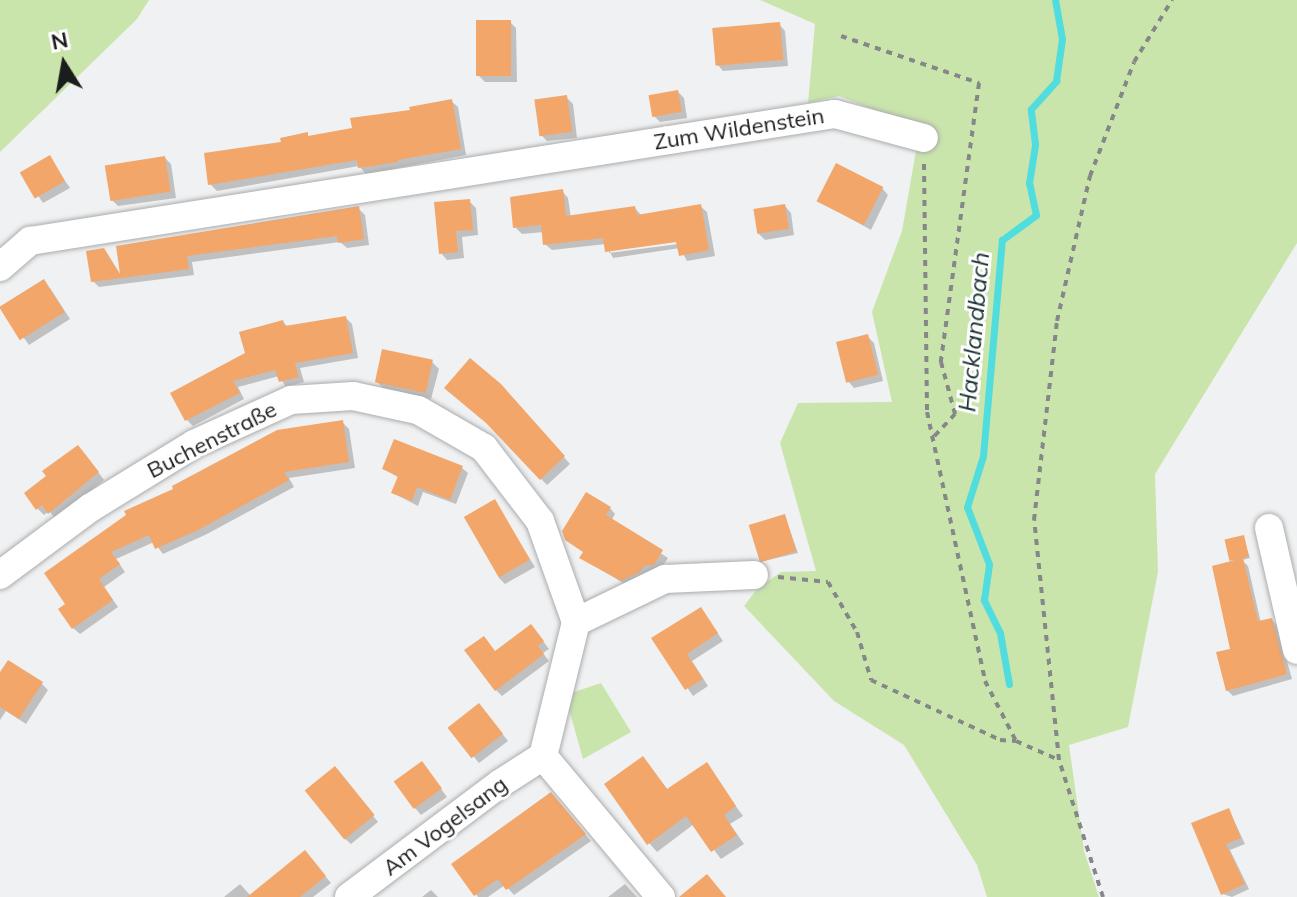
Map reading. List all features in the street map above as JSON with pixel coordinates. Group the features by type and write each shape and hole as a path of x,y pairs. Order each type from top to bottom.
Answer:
{"street":[{"name":"Zum Wildenstein","path":"0,267 30,241 835,114 924,138"},
{"name":"Buchenstraße","path":"0,575 90,508 194,444 291,400 353,396 418,410 484,448 540,521 576,622"},
{"path":"1269,528 1297,650"},
{"path":"661,897 543,756 576,622 665,579 754,575"},
{"name":"Am Vogelsang","path":"349,897 501,783 543,756"}],"path":[{"path":"1103,897 1059,760 1034,520 1057,321 1090,176 1134,62 1172,0"},
{"path":"841,36 979,83 941,362 955,414 933,438"},
{"path":"924,138 927,412 985,681 1016,741"},
{"path":"754,575 828,582 857,632 871,680 1000,740 1016,741 1059,760"}],"green space":[{"path":"0,0 149,0 137,19 0,152"},
{"path":"760,0 1297,0 1297,243 1155,474 1158,572 1128,727 1069,745 1084,851 1099,897 987,897 977,865 904,745 834,701 744,606 757,589 781,572 816,571 780,443 798,403 892,402 872,312 902,231 920,128 839,96 808,103 815,24"},
{"path":"601,683 631,732 583,759 565,695"}],"building":[{"path":"476,20 511,20 511,76 476,76"},
{"path":"780,22 783,60 716,66 712,28"},
{"path":"678,90 682,112 652,117 648,95"},
{"path":"567,95 572,132 539,136 534,100"},
{"path":"452,99 461,149 358,168 357,160 208,185 204,153 281,142 280,138 308,132 308,136 352,128 350,118 410,110 409,107"},
{"path":"50,155 65,181 35,198 20,172"},
{"path":"165,156 171,192 110,201 105,166"},
{"path":"836,163 883,187 864,225 816,201"},
{"path":"563,189 566,216 635,206 637,215 701,204 709,250 679,256 676,242 605,252 603,238 543,245 541,225 513,228 510,197"},
{"path":"470,199 473,230 456,231 458,252 439,254 434,202"},
{"path":"785,204 789,229 757,234 753,209"},
{"path":"359,206 364,239 338,243 337,236 187,256 189,269 91,282 86,251 104,248 120,274 116,246"},
{"path":"44,279 65,312 20,340 0,306"},
{"path":"346,316 353,353 295,363 299,377 279,382 275,370 233,381 240,393 185,421 170,393 245,353 239,332 283,320 285,326"},
{"path":"868,334 878,375 846,383 836,342"},
{"path":"382,349 433,360 426,393 375,382"},
{"path":"470,358 501,384 565,456 540,480 486,423 444,388"},
{"path":"343,420 349,462 284,472 289,480 200,529 155,549 149,535 111,552 120,564 99,579 113,600 72,629 58,609 65,604 44,573 126,515 124,511 173,489 172,486 277,430"},
{"path":"394,439 463,466 450,500 417,487 412,501 391,493 398,476 382,469"},
{"path":"78,445 99,472 48,514 42,505 36,510 24,493 46,476 42,471"},
{"path":"586,492 611,507 606,515 663,550 654,565 644,566 640,572 621,581 579,558 583,552 565,540 562,531"},
{"path":"495,499 530,560 499,578 464,517"},
{"path":"785,514 796,551 760,562 749,525"},
{"path":"1244,535 1249,556 1229,561 1225,539"},
{"path":"1243,558 1258,621 1272,618 1287,674 1226,691 1216,652 1230,649 1212,566"},
{"path":"701,607 718,633 687,654 703,679 685,690 651,638"},
{"path":"531,624 544,641 538,646 544,654 495,691 464,650 484,636 495,651"},
{"path":"8,660 43,682 19,719 0,707 0,672"},
{"path":"479,703 503,734 471,758 447,728"},
{"path":"643,756 667,789 707,762 736,806 724,815 737,835 711,852 686,816 647,845 604,784"},
{"path":"422,761 442,789 414,809 394,782"},
{"path":"335,766 375,815 344,840 305,791"},
{"path":"551,792 586,834 506,890 498,879 474,896 451,864"},
{"path":"1229,808 1241,838 1226,844 1245,884 1221,895 1191,823"},
{"path":"305,850 326,876 300,897 247,897"},
{"path":"707,874 726,897 679,897"}],"waterway":[{"name":"Hacklandbach","path":"1009,684 1000,633 984,600 989,564 967,507 983,456 1002,240 1036,215 1029,183 1035,144 1031,109 1056,81 1062,39 1055,0"}]}
